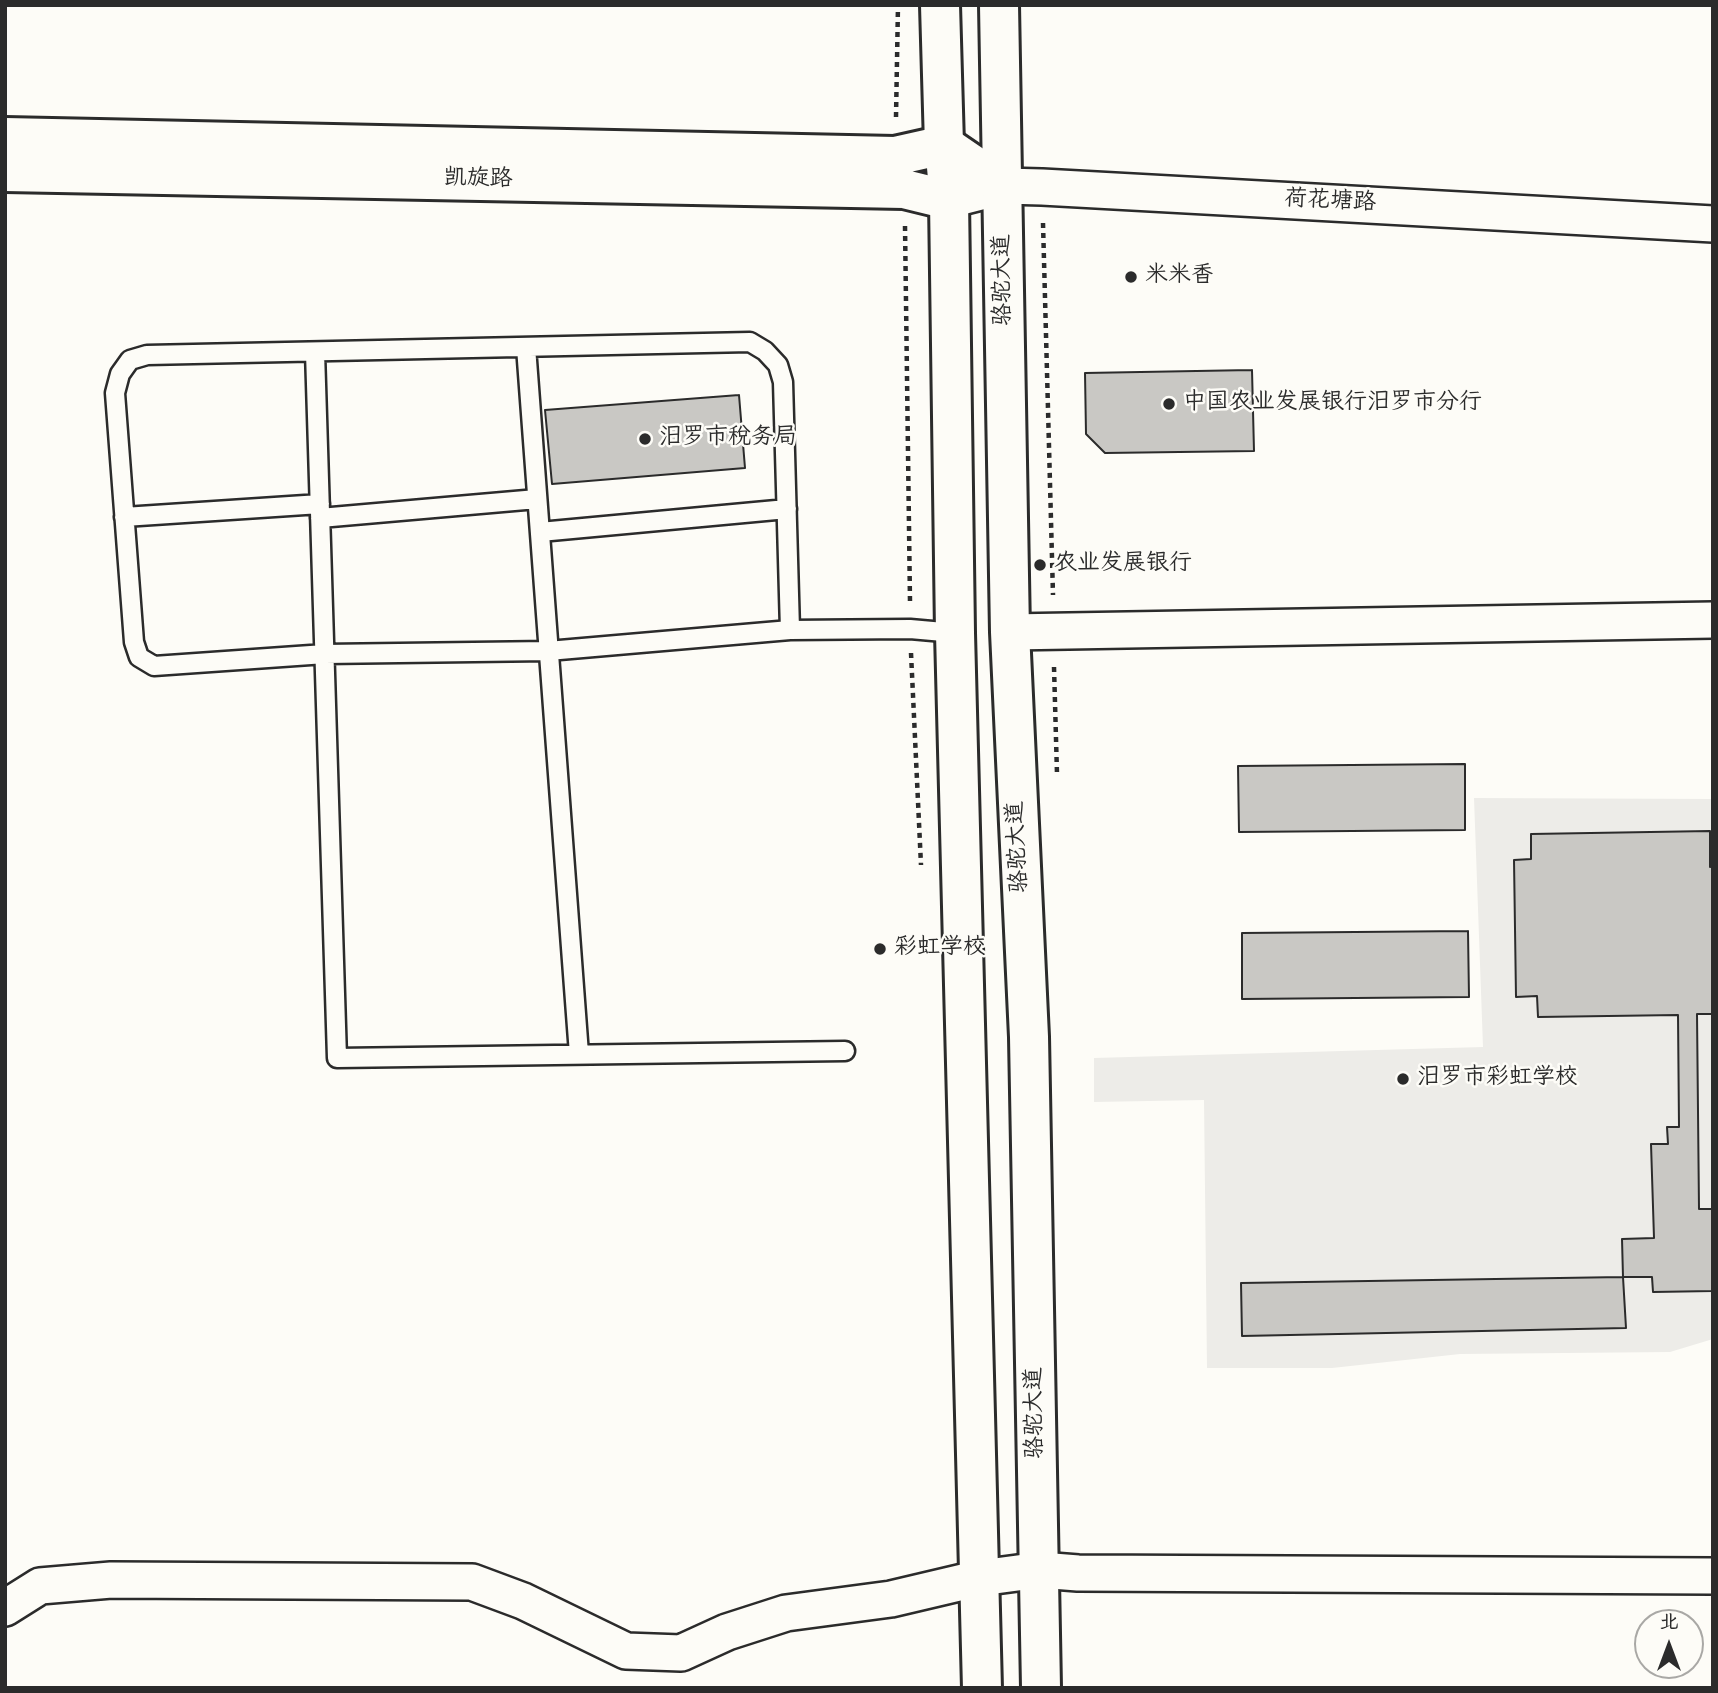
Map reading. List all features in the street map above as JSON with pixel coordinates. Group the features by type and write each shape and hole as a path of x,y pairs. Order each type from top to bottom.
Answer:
{"main road":[{"path":"940,5 948,200 955,633 982,1688"},
{"name":"骆驼大道","path":"999,5 1010,632 1029,1037 1041,1688"},
{"path":"5,137 895,156 944,145 1003,186"},
{"name":"凯旋路","path":"5,172 904,189 948,200"}],"street":[{"name":"荷花塘路","path":"948,200 1003,186 1713,223"},
{"path":"1010,632 1713,620"},
{"path":"5,1608 40,1586 111,1580 472,1582 523,1601 626,1651 681,1653 727,1632 786,1613 891,1598 980,1578 1040,1570 1078,1573 1713,1576"}],"lane":[{"path":"790,630 783,382 778,365 765,351 750,342 147,355 130,360 120,374 115,393 134,642 139,657 154,666 324,653 548,650 790,630 910,629 955,633"},
{"path":"526,347 579,1054"},
{"path":"315,352 337,1058 845,1051"},
{"path":"124,517 320,511 537,499"},
{"path":"540,532 787,509"}],"shaded area":[{"name":"汨罗市彩虹学校","path":"1474,798 1713,799 1713,1339 1670,1352 1460,1354 1332,1368 1207,1368 1204,1100 1094,1102 1094,1058 1483,1047"}],"building":[{"name":"中国农业发展银行汨罗市分行","path":"1252,370 1254,451 1105,453 1086,434 1085,373"},
{"name":"汨罗市税务局","path":"739,395 745,468 552,484 545,410"},
{"path":"1465,764 1465,830 1239,832 1238,766"},
{"path":"1710,831 1710,867 1713,866 1713,1014 1697,1014 1699,1209 1713,1209 1713,1291 1653,1292 1652,1277 1623,1277 1622,1239 1654,1238 1651,1144 1668,1144 1667,1127 1679,1127 1678,1015 1538,1017 1537,996 1516,997 1514,860 1531,859 1531,834"},
{"path":"1468,931 1469,997 1242,999 1242,933"},
{"path":"1623,1277 1626,1328 1242,1336 1241,1283"}],"place":[{"name":"米米香","path":"1131,277"},
{"name":"中国农业发展银行汨罗市分行","path":"1169,404"},
{"name":"汨罗市税务局","path":"645,439"},
{"name":"农业发展银行","path":"1040,565"},
{"name":"彩虹学校","path":"880,949"},
{"name":"汨罗市彩虹学校","path":"1403,1079"}]}
